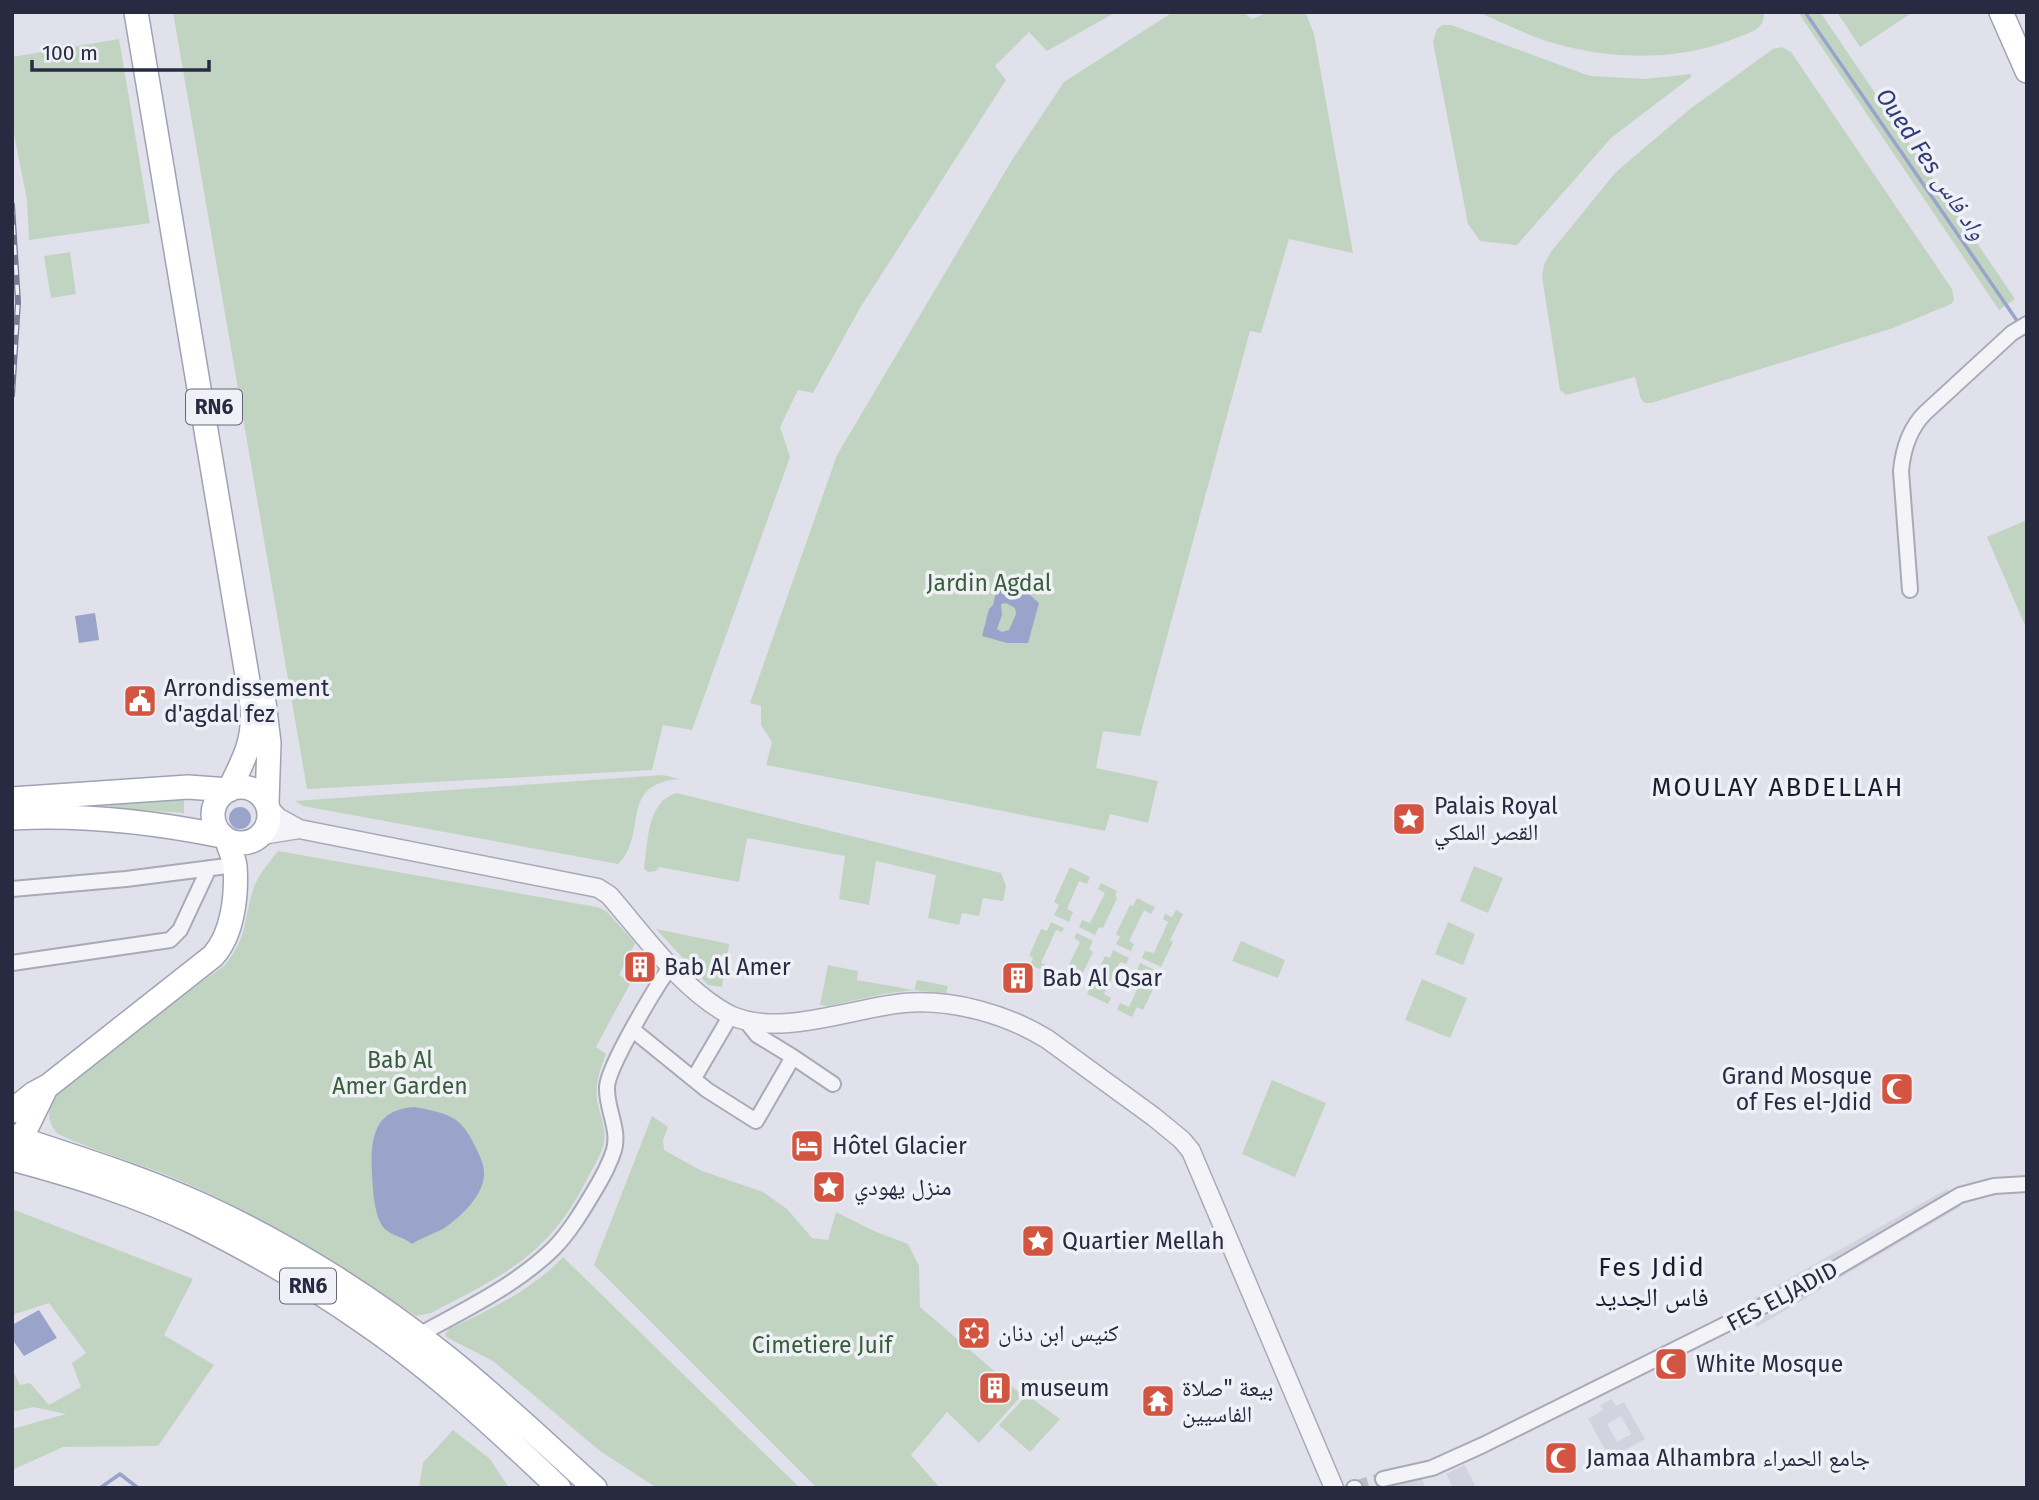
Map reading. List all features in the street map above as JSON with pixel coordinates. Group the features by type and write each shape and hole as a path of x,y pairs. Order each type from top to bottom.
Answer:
{"main road":[{"name":"RN6","path":"15,1146 44,1093 221,947 232,918 235,865 224,838 216,828 213,811 216,802 229,790 252,737 252,705 136,12"},
{"name":"RN6","path":"146,12 268,727 267,827 235,865"},
{"path":"2001,12 2027,71"},
{"path":"12,799 188,787 229,790 246,787 255,790 268,806"},
{"path":"12,818 99,818 187,829 236,843 259,837"},
{"name":"RN6","path":"12,1111 33,1094 44,1093"},
{"path":"44,1093 38,1110 41,1128 46,1139 61,1152"},
{"name":"RN6","path":"15,1146 61,1152 134,1177 206,1207 316,1267 446,1356 595,1488"},
{"name":"RN6","path":"15,1146 81,1177 195,1223 304,1283 416,1361 559,1488"}],"street":[{"path":"1909,590 1901,487 1902,453 1915,423 2012,333 2027,324"},
{"path":"268,806 279,818 299,829 598,888 609,895 671,966 706,1000 738,1018 757,1035 833,1084"},
{"path":"259,837 299,829"},
{"path":"12,889 125,879 235,865"},
{"path":"12,963 170,940 180,930 209,868"},
{"path":"419,1335 486,1298 520,1275 552,1250 578,1220 614,1150 615,1129 608,1097 608,1081 658,983 671,966"},
{"path":"738,1018 764,1024 787,1023 918,1002 979,1010 1029,1028 1047,1039 1154,1117 1191,1151 1334,1488"},
{"path":"694,1078 738,1018"},
{"path":"633,1030 707,1090 756,1121 793,1057"},
{"name":"FES ELJADID","path":"1383,1479 1432,1468 1483,1445 1821,1277 1960,1195 1994,1186 2027,1184"}],"shaded area":[{"path":"1947,1189 1960,1207 1757,1327 1746,1303"},
{"path":"1612,1399 1616,1406 1624,1402 1645,1439 1610,1458 1588,1419 1603,1410 1600,1405","holes":["1621,1416 1631,1434 1617,1442 1607,1424"]},
{"path":"1465,1465 1476,1488 1453,1488 1446,1474"},
{"path":"1418,1472 1426,1488 1392,1488 1388,1478"}],"green space":[{"path":"173,12 1116,12 1047,51 1029,32 995,66 1006,80 860,308 813,393 798,390 780,427 790,457 692,730 663,725 652,770 307,789"},
{"name":"Jardin Agdal","path":"1173,12 1243,12 1252,19 1269,12 1303,12 1307,16 1314,34 1353,253 1289,239 1261,333 1250,331 1140,736 1103,731 1096,768 1158,781 1148,823 1110,814 1105,831 766,765 772,742 761,725 761,706 750,703 837,455 1012,160 1064,82"},
{"path":"1478,12 1764,12 1764,18 1759,27 1751,32 1715,46 1647,56 1601,53 1557,44"},
{"path":"1798,12 1820,12 2015,299 1999,310"},
{"path":"1837,12 1913,12 1860,47"},
{"path":"1443,25 1451,25 1590,76 1645,79 1691,74 1691,77 1611,138 1517,245 1480,241 1468,224 1433,42 1437,29"},
{"path":"119,39 150,223 29,240 27,200 12,124 12,57"},
{"path":"1782,47 1791,52 1952,289 1954,300 1951,304 1893,328 1651,403 1645,403 1641,399 1635,377 1566,395 1560,390 1542,277 1550,253 1615,173 1690,109 1773,49"},
{"path":"70,252 76,294 51,298 44,256"},
{"path":"2027,520 2027,630 1987,537"},
{"path":"663,775 680,779 661,783 648,790 641,800 627,852 618,864 303,806 295,801"},
{"path":"677,793 1001,873 1006,886 1003,901 983,898 979,916 962,913 959,925 928,918 936,875 876,861 869,905 839,899 845,856 747,838 739,882 659,867 656,871 648,872 644,869 654,814 659,805"},
{"path":"184,798 184,813 110,808 110,803"},
{"name":"Bab Al Amer Garden","path":"278,851 597,907 606,911 635,943 619,975 631,982 596,1047 606,1054 598,1077 597,1094 605,1137 601,1152 586,1181 556,1228 539,1246 501,1275 431,1313 416,1316 303,1245 214,1196 58,1134 50,1122 51,1104 60,1085 225,965 241,938 256,882"},
{"path":"1474,866 1503,878 1488,913 1460,901"},
{"path":"1070,867 1090,877 1087,884 1079,881 1067,909 1073,912 1069,922 1054,915 1059,905 1054,902"},
{"path":"1101,883 1117,891 1117,898 1103,928 1099,927 1095,935 1079,927 1082,920 1090,923 1105,893 1098,889"},
{"path":"1137,898 1155,907 1151,914 1144,910 1129,941 1134,944 1131,951 1116,944 1120,937 1116,934 1130,905 1133,906"},
{"path":"1176,910 1183,914 1161,967 1142,958 1145,951 1154,953 1168,922 1163,919 1165,914 1172,917"},
{"path":"1051,922 1064,928 1062,932 1056,930 1041,963 1046,965 1044,971 1030,965 1033,958 1029,956 1041,929 1047,931"},
{"path":"1448,922 1475,934 1463,965 1435,954"},
{"path":"656,929 729,944 722,987 708,985"},
{"path":"1077,933 1093,941 1089,949 1093,952 1075,989 1054,979 1058,973 1064,975 1080,942 1074,938"},
{"path":"1241,941 1285,960 1278,978 1232,961"},
{"path":"1113,950 1129,958 1126,964 1120,962 1104,994 1111,998 1108,1004 1087,994 1105,956 1110,958"},
{"path":"1140,963 1161,973 1143,1010 1137,1007 1132,1017 1117,1010 1120,1003 1129,1007 1144,974 1137,970"},
{"path":"828,965 858,971 857,980 914,990 917,980 948,986 946,994 915,990 828,1006 820,1005"},
{"path":"1422,979 1467,998 1450,1038 1405,1020"},
{"path":"1272,1080 1326,1103 1295,1177 1242,1154"},
{"name":"Cimetiere Juif","path":"652,1116 668,1127 663,1140 664,1150 702,1171 763,1192 787,1209 812,1238 828,1240 836,1212 908,1244 919,1266 920,1307 1022,1395 979,1443 947,1412 911,1455 940,1488 817,1488 594,1265"},
{"path":"12,1209 193,1279 164,1335 214,1365 158,1446 63,1447 12,1470 12,1429 66,1414 33,1407 12,1412 12,1369 20,1385 30,1383 49,1405 81,1387 72,1363 86,1353 49,1303 12,1315"},
{"path":"563,1257 800,1488 657,1488 600,1451 493,1361 446,1337 449,1329 495,1307 524,1289"},
{"path":"1027,1395 1060,1419 1030,1452 999,1425"},
{"path":"453,1430 490,1459 509,1488 419,1488 423,1463"}],"water":[{"path":"1006,577 1030,586 1030,595 1039,603 1028,643 1007,643 982,636 989,609","holes":["1006,603 1015,608 1016,614 1009,630 1002,632 997,629 1002,615 1001,604"]},
{"path":"95,613 99,640 79,643 75,616"},
{"path":"240,807 248,810 251,818 248,826 240,829 232,826 229,818 232,810"},
{"path":"415,1107 444,1114 464,1127 481,1158 484,1179 477,1195 459,1217 446,1227 412,1244 381,1224 374,1200 372,1150 382,1120 401,1109"},
{"path":"39,1310 57,1338 24,1356 12,1339 12,1325"}],"waterway":[{"name":"Oued Fes واد فاس","path":"1805,12 2020,325"},
{"path":"100,1488 120,1474 138,1488"}],"tunnel":[{"path":"1355,1488 1383,1479"}],"railway":[{"path":"12,205 18,302 12,395"}],"place":[{"name":"Arrondissement d'agdal fez","path":"140,701"},
{"name":"Palais Royal القصر الملكي","path":"1409,819"},
{"name":"Bab Al Amer","path":"640,967"},
{"name":"Bab Al Qsar","path":"1018,978"},
{"name":"Grand Mosque of Fes el-Jdid","path":"1897,1089"},
{"name":"Hôtel Glacier","path":"807,1146"},
{"name":"منزل يهودي","path":"829,1187"},
{"name":"Quartier Mellah","path":"1038,1241"},
{"name":"كنيس ابن دنان","path":"974,1333"},
{"name":"White Mosque","path":"1671,1364"},
{"name":"museum","path":"995,1388"},
{"name":"بيعة \"صلاة الفاسيين","path":"1158,1401"},
{"name":"Jamaa Alhambra جامع الحمراء","path":"1561,1458"}],"district":[{"name":"MOULAY ABDELLAH","path":"1778,787"},
{"name":"Fes Jdid فاس الجديد","path":"1652,1282"}]}
